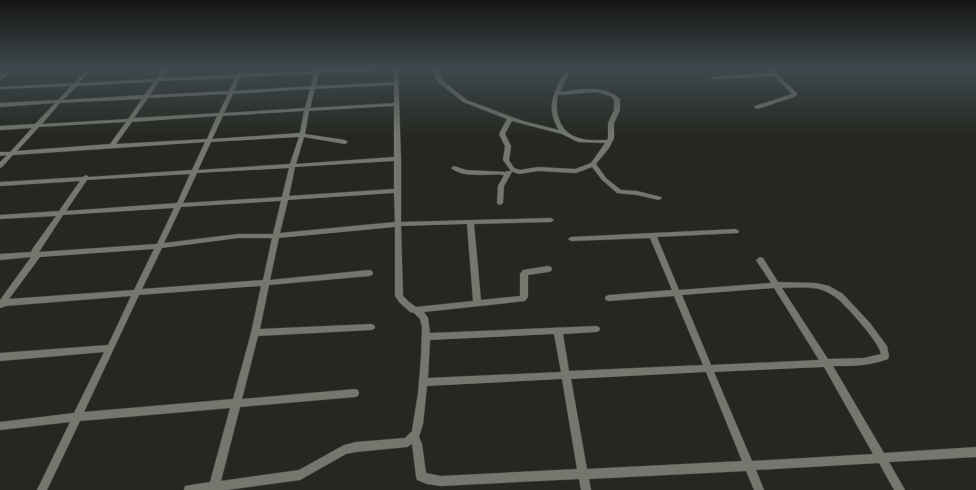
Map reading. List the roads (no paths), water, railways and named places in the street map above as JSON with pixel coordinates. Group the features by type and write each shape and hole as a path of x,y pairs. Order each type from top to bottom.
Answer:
{"street":[{"path":"0,166 69,91"},
{"path":"112,146 151,91"},
{"path":"0,105 250,91"},
{"path":"213,488 255,333 276,236 312,91"},
{"path":"190,490 300,475 344,450 356,447 407,442 414,437 419,424 426,337 423,317 402,302 399,296 396,91"},
{"path":"452,91 465,101 510,119 564,133 578,140 609,142"},
{"path":"558,91 556,94 555,116 564,133"},
{"path":"510,119 502,134 508,141 509,145 506,160 512,169 520,172 543,169 576,171 593,164 609,142 612,135 611,123 617,110 617,99 608,92 601,91 556,94"},
{"path":"757,107 796,94 793,91"},
{"path":"42,490 179,205 231,92"},
{"path":"0,128 221,116 396,104"},
{"path":"0,154 302,135 345,142"},
{"path":"0,184 86,177 398,159"},
{"path":"593,164 604,179 619,192 637,193 659,198"},
{"path":"454,168 461,172 508,174"},
{"path":"500,202 501,186 512,169"},
{"path":"37,255 35,250 62,214 86,177"},
{"path":"0,217 398,191"},
{"path":"0,257 159,246 238,236 276,236 398,224 551,220"},
{"path":"470,222 476,303"},
{"path":"571,239 736,231"},
{"path":"653,236 759,490"},
{"path":"1,304 37,255"},
{"path":"760,260 778,285 826,363 900,490"},
{"path":"413,310 522,299 524,297 524,274 526,272 548,269"},
{"path":"1,304 137,292 266,283 369,273"},
{"path":"423,382 826,363 879,359 885,356 884,348 867,325 840,296 833,291 816,286 778,285 609,298"},
{"path":"255,333 371,327"},
{"path":"426,337 596,329"},
{"path":"558,331 586,490"},
{"path":"0,357 110,348"},
{"path":"0,426 77,417 355,393"},
{"path":"414,437 417,444 421,476 427,479 441,481 749,466 976,452"}]}
